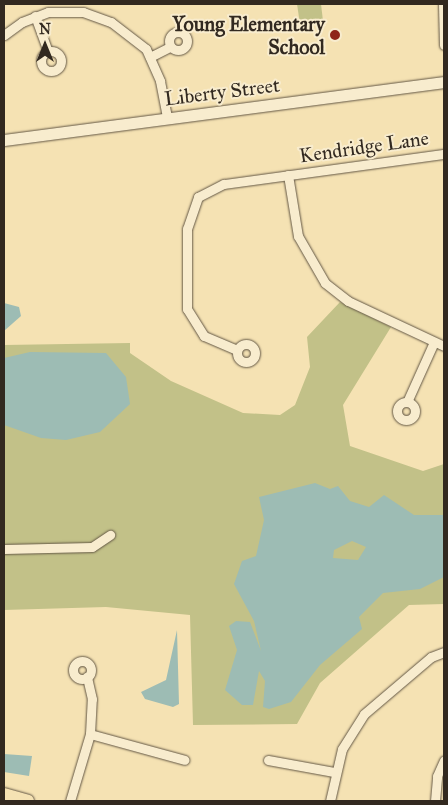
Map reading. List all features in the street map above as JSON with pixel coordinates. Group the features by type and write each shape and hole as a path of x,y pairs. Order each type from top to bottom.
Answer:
{"main road":[{"path":"4,794 28,801"}],"street":[{"path":"443,8 444,45"},
{"path":"4,35 35,16 69,11 102,18 121,28 150,58 167,118"},
{"path":"35,16 48,52"},
{"path":"150,58 170,47"},
{"name":"Liberty Street","path":"4,140 444,82"},
{"name":"Kendridge Lane","path":"237,350 204,336 189,315 189,213 198,197 216,186 444,154"},
{"path":"288,175 298,236 325,283 348,300 444,346"},
{"path":"407,402 434,342"},
{"path":"4,549 92,547 110,535"},
{"path":"330,801 334,772 342,749 364,714 431,657 444,652"},
{"path":"70,801 90,734 92,699 87,677"},
{"path":"90,734 185,760"},
{"path":"268,760 334,772"},
{"path":"435,801 437,776 444,760"}],"shaded area":[{"path":"297,4 321,4 323,21 300,24"},
{"path":"340,302 391,327 343,405 350,446 423,471 444,464 444,604 409,605 320,683 297,724 193,725 190,615 106,607 4,610 4,345 130,343 130,353 171,381 243,413 280,415 295,405 310,367 307,337"}],"water":[{"path":"4,303 19,307 21,316 4,331"},
{"path":"30,352 106,353 126,377 130,404 100,432 66,440 41,438 4,425 4,358"},
{"path":"315,483 330,489 338,486 350,501 369,507 384,495 414,515 444,515 444,577 420,589 383,593 359,617 362,629 320,665 291,702 269,709 263,707 265,681 259,671 253,705 242,705 225,690 237,650 229,626 236,621 250,622 261,651 254,621 234,584 242,561 256,556 264,520 259,497","holes":["352,541 366,547 358,560 333,558 334,550"]},
{"path":"177,630 179,704 173,707 145,699 141,692 166,680"},
{"path":"4,754 32,756 29,776 4,772"}],"place":[{"name":"Young Elementary School","path":"335,35"}]}
